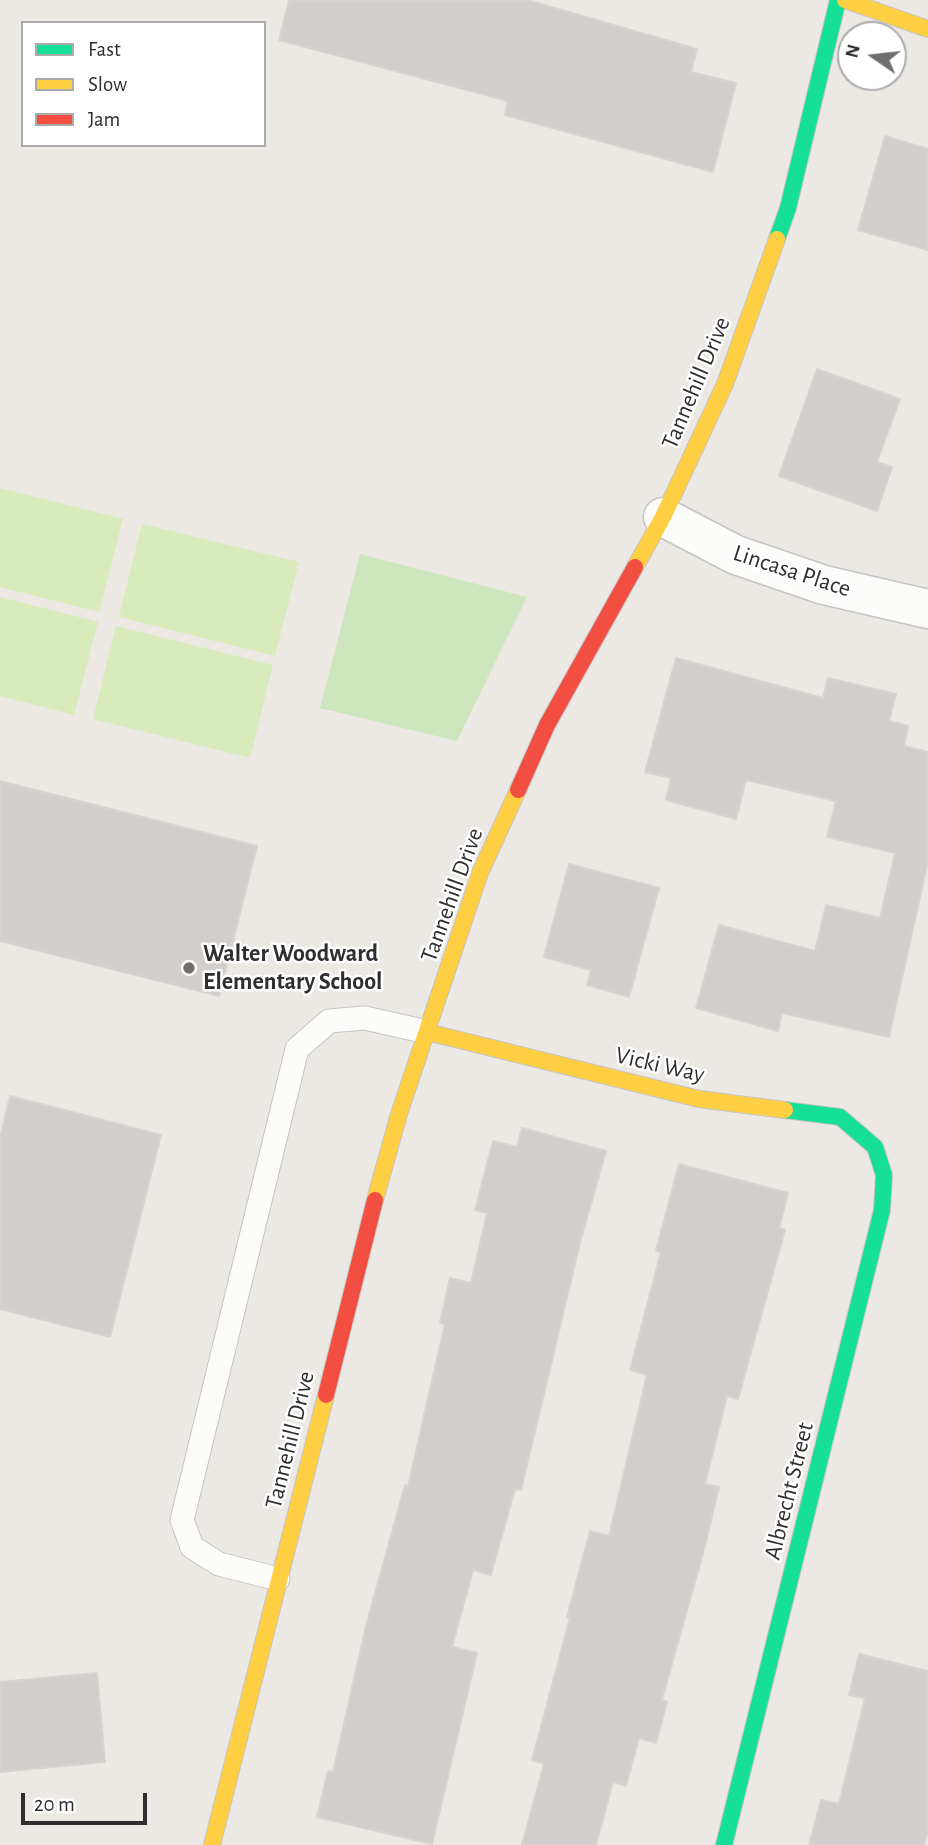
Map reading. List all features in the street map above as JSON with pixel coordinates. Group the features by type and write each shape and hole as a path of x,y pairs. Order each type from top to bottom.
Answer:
{"street":[{"name":"Tannehill Drive","path":"212,1845 370,1217 399,1114 480,873 547,725 663,517 725,384 788,208 838,0"},
{"path":"845,0 928,29"},
{"name":"Lincasa Place","path":"663,517 736,555 824,585 928,609"},
{"name":"Vicki Way","path":"427,1032 699,1099 840,1117 875,1147"},
{"name":"Albrecht Street","path":"724,1845 882,1210 884,1175 875,1147"}],"lane":[{"path":"278,1580 219,1564 192,1547 182,1520 297,1049 329,1021 365,1018 427,1032"}],"green space":[{"path":"0,488 123,519 99,612 0,587"},
{"path":"142,524 299,562 275,656 119,617"},
{"path":"360,554 527,597 457,741 320,708"},
{"path":"0,597 98,622 74,715 0,696"},
{"path":"116,626 273,665 250,758 93,719"}],"building":[{"path":"289,0 527,0 697,49 691,72 736,83 713,172 505,115 508,101 279,40"},
{"path":"885,136 928,149 928,250 858,230"},
{"path":"817,369 900,399 877,462 892,467 877,511 779,476"},
{"path":"676,658 823,698 828,678 896,694 889,721 908,726 904,746 928,752 928,861 889,1037 782,1013 778,1031 696,1008 719,925 815,951 826,905 880,918 895,853 827,837 836,801 746,780 736,819 666,800 671,778 645,772"},
{"path":"0,781 257,846 219,996 0,941"},
{"path":"569,864 659,888 629,997 587,985 591,970 544,957"},
{"path":"10,1096 161,1135 110,1337 0,1309 0,1138"},
{"path":"522,1128 606,1151 580,1243 521,1490 515,1489 491,1575 473,1570 452,1647 477,1653 432,1844 317,1817 328,1771 333,1772 366,1626 405,1485 408,1486 445,1324 440,1323 450,1278 471,1283 487,1213 475,1210 493,1141 517,1147"},
{"path":"679,1164 788,1193 779,1228 785,1230 738,1399 727,1396 705,1484 719,1487 662,1700 667,1702 656,1743 639,1738 626,1786 613,1782 596,1845 522,1845 544,1764 532,1760 570,1618 567,1617 590,1531 609,1536 647,1375 630,1370 661,1252 656,1251"},
{"path":"859,1654 928,1671 928,1831 924,1845 809,1845 821,1800 839,1804 865,1698 849,1695"},
{"path":"97,1673 105,1762 0,1772 0,1682"}],"traffic: fast":[{"path":"777,239 788,208 838,0"},
{"path":"724,1845 882,1210 884,1175 875,1147 840,1117 785,1110"}],"traffic: slow":[{"path":"845,0 928,29"},
{"path":"635,567 663,517 725,384 777,239"},
{"path":"375,1200 399,1114 480,873 518,790"},
{"path":"427,1032 699,1099 785,1110"},
{"path":"212,1845 326,1395"}],"traffic: jam":[{"path":"518,790 547,725 635,567"},
{"path":"326,1395 375,1200"}],"place":[{"name":"Walter Woodward Elementary School","path":"189,968"}]}
